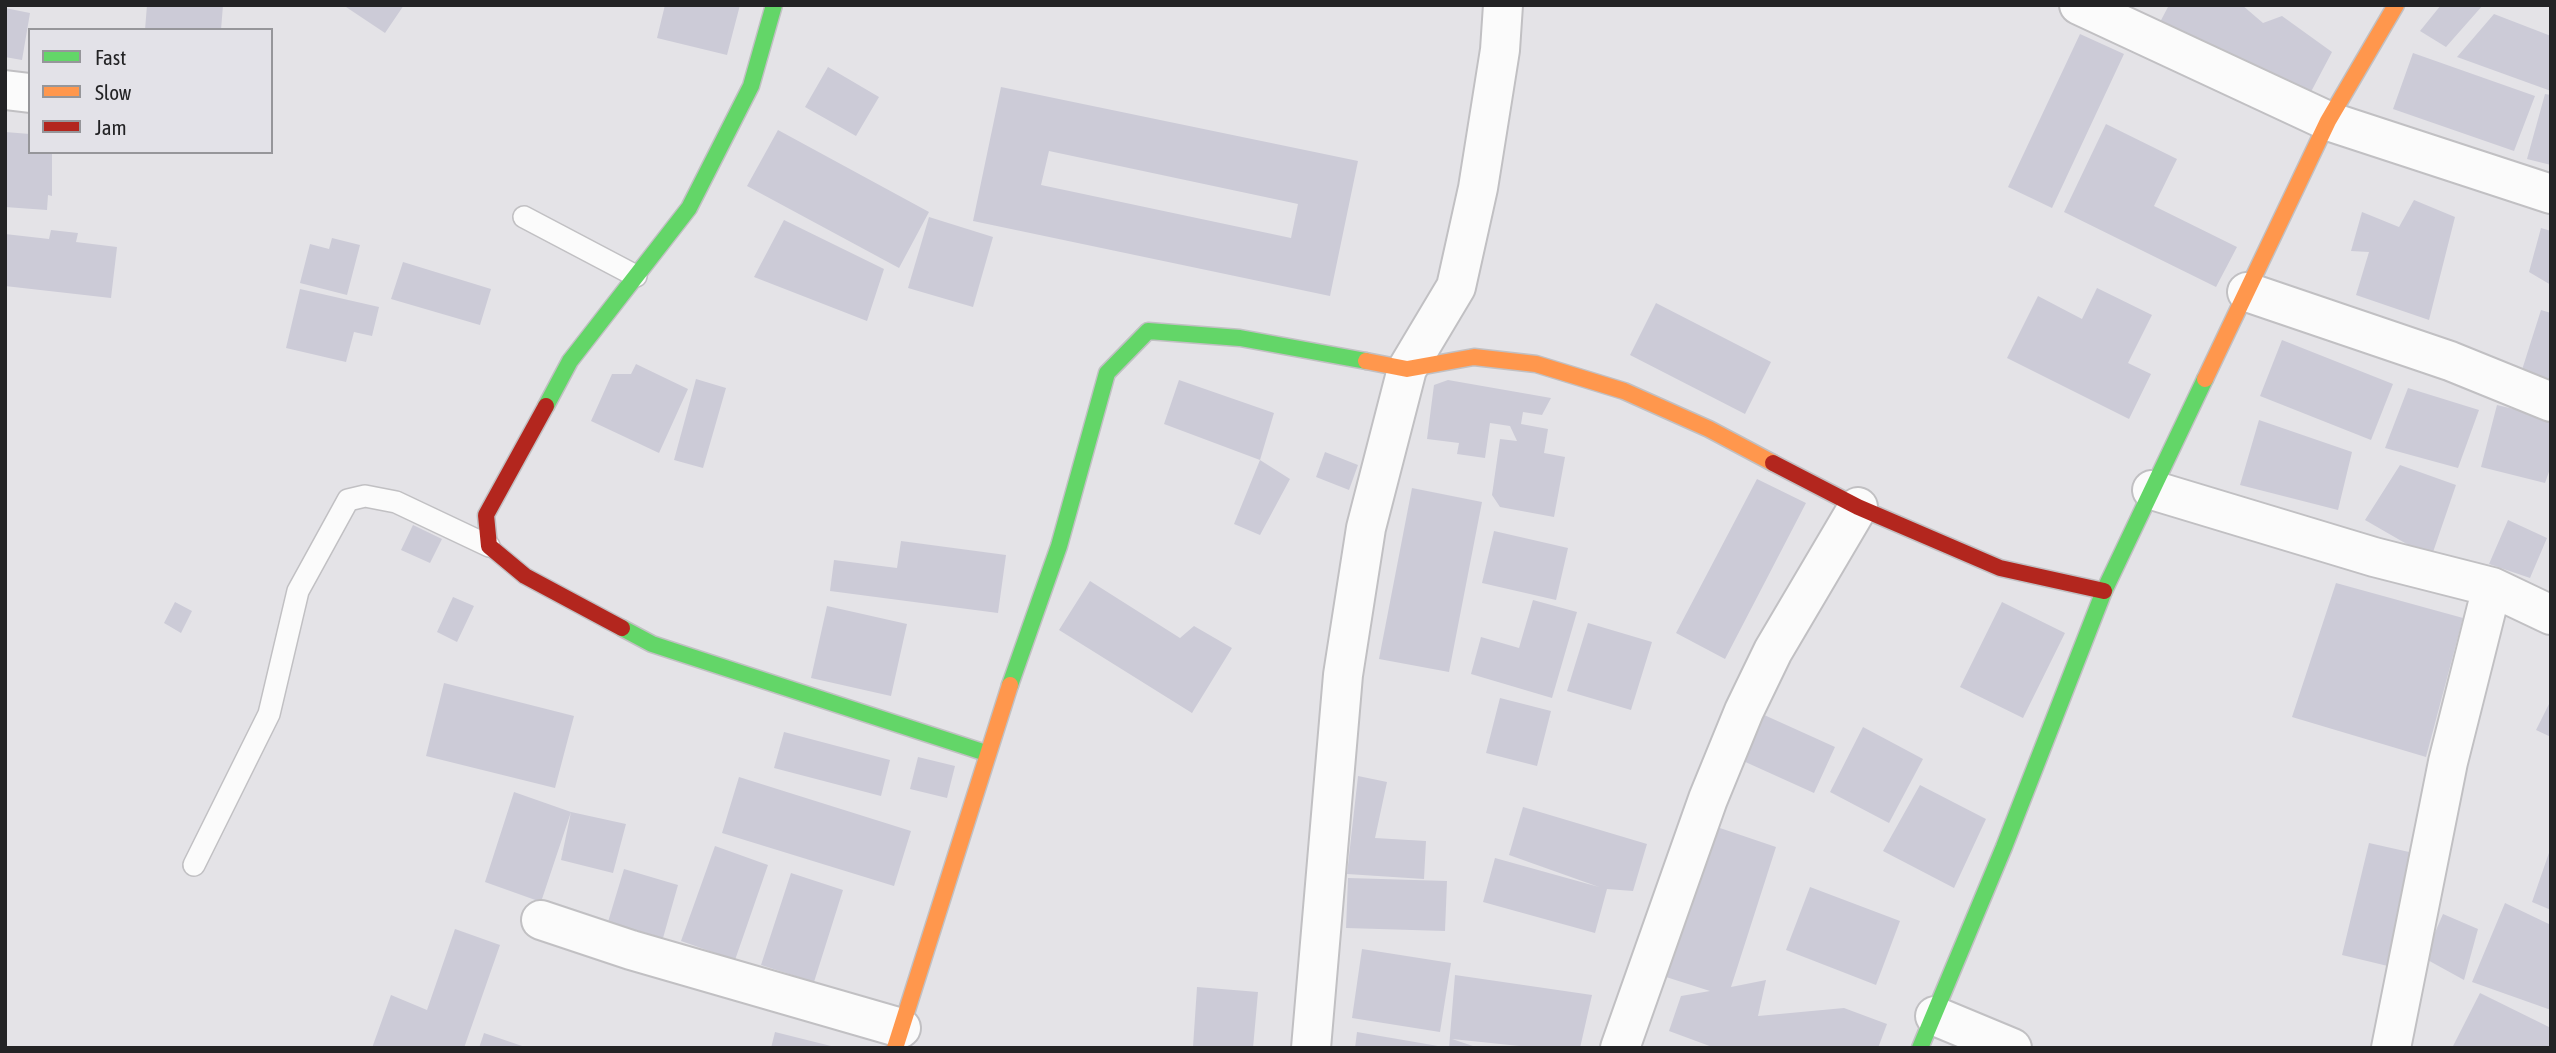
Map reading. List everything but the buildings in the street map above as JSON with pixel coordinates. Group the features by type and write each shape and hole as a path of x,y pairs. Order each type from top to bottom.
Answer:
{"street":[{"path":"774,5 751,86 689,208 570,361 486,515 489,546 525,576 652,643 986,753"},
{"path":"1311,1048 1343,675 1366,528 1407,369 1456,287 1482,163 1500,50 1503,5"},
{"path":"2079,5 2329,121 2551,194"},
{"path":"2012,1048 1928,1032 2104,591 2329,121 2396,5"},
{"path":"5,90 28,93"},
{"path":"2246,292 2450,360 2551,402"},
{"path":"541,920 898,1038 986,753 1059,546 1107,373 1148,331 1240,338 1407,369 1474,357 1536,364 1624,391 1858,507 2000,568 2104,591"},
{"path":"2152,490 2374,557 2492,587 2551,615"},
{"path":"1620,1048 1708,799 1744,711 1773,650 1858,507"},
{"path":"2391,1048 2448,762 2492,587"}],"lane":[{"path":"524,217 636,276"},
{"path":"194,865 269,714 298,591 348,500 365,496 396,502 489,546"}],"traffic: fast":[{"path":"546,406 570,361 689,208 751,86 774,5"},
{"path":"1010,685 1059,546 1107,373 1148,331 1240,338 1366,361"},
{"path":"1920,1048 2004,847 2104,591 2205,379"},
{"path":"622,628 652,644 986,753"}],"traffic: slow":[{"path":"2205,379 2328,121 2396,5"},
{"path":"1366,361 1407,369 1474,357 1536,364 1624,391 1709,429 1773,463"},
{"path":"895,1048 1010,685"}],"traffic: jam":[{"path":"546,406 486,515 489,546 525,576 622,628"},
{"path":"1773,463 1858,507 2000,568 2104,591"}]}
